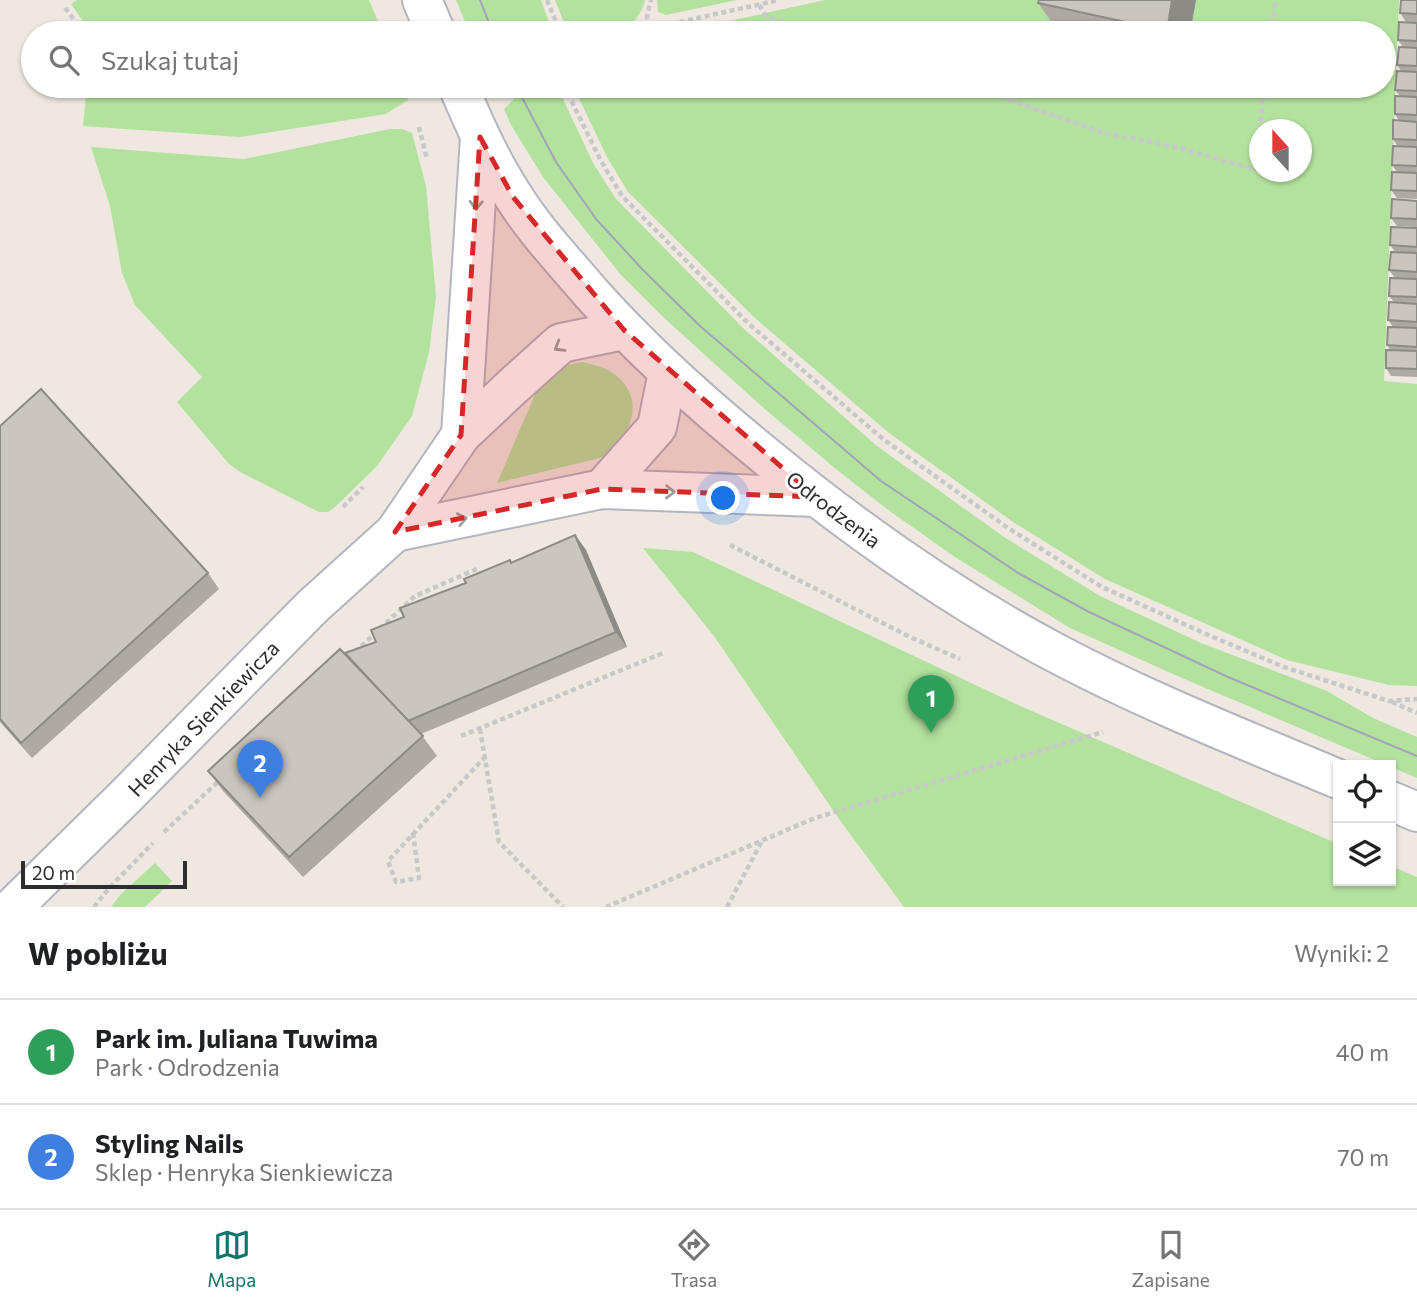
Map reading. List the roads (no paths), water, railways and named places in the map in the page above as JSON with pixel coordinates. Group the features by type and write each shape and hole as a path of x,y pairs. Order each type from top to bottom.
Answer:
{"street":[{"path":"422,0 431,21"},
{"name":"Odrodzenia","path":"463,98 480,137 513,197 555,251 624,330 668,372 816,498 933,581 1054,652 1170,708 1333,777"},
{"path":"461,435 480,137"},
{"name":"Henryka Sienkiewicza","path":"13,907 312,607 395,532 461,435 561,343 624,330"},
{"path":"602,489 657,427 668,372"},
{"path":"395,532 602,489 816,498"},
{"path":"1396,803 1417,813"}],"tram line":[{"path":"480,0 488,21"},
{"path":"522,98 556,162 596,219 643,270 700,326 881,481 1018,573 1089,612 1228,677 1417,756"}],"place":[{"name":"Park im. Juliana Tuwima","path":"931,733"},
{"name":"Styling Nails","path":"260,798"}]}
